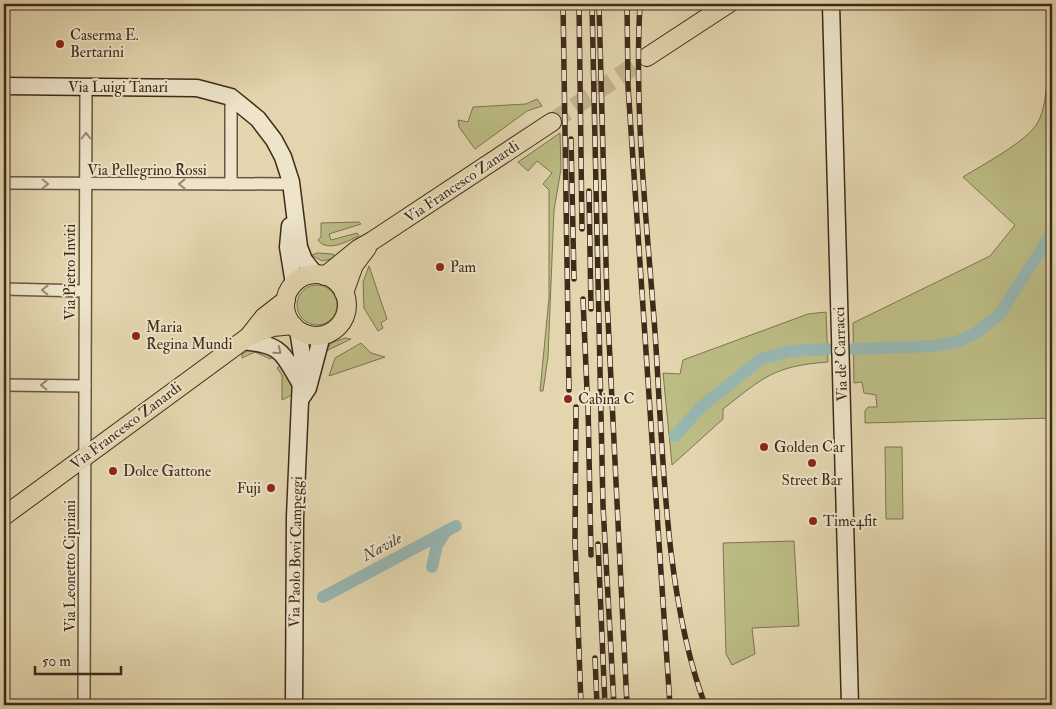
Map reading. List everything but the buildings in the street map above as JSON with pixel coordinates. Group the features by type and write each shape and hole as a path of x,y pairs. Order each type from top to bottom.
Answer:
{"main road":[{"path":"647,57 728,4"},
{"name":"Via Francesco Zanardi","path":"320,275 358,248 372,242 552,122"},
{"name":"Via Francesco Zanardi","path":"344,293 354,265 372,242"},
{"path":"320,275 337,282 344,293 347,306 342,322 333,330 322,335 310,335 296,328 287,314 286,300 294,284 301,278 320,275"},
{"name":"Via Francesco Zanardi","path":"246,339 264,317 286,300"},
{"name":"Via Francesco Zanardi","path":"4,516 246,339 273,327 296,328"}],"street":[{"name":"Via de' Carracci","path":"830,4 850,705"},
{"name":"Via Luigi Tanari","path":"4,86 197,88 231,97 248,108 274,140 283,157 291,184 299,247 304,260 320,275"},
{"name":"Via Pietro Inviti","path":"86,87 86,456"},
{"path":"231,97 231,184"},
{"name":"Via Pellegrino Rossi","path":"4,183 86,185 291,184"},
{"name":"Via Luigi Tanari","path":"294,209 288,247 294,284"},
{"path":"4,289 85,291"},
{"name":"Via Paolo Bovi Campeggi","path":"294,705 295,517 301,399 299,381 302,355 296,328"},
{"name":"Via Paolo Bovi Campeggi","path":"301,399 308,388 322,335"},
{"name":"Via Paolo Bovi Campeggi","path":"246,339 274,346 284,355 299,381"},
{"path":"4,385 85,386"},
{"name":"Via Leonetto Cipriani","path":"84,705 86,456"}],"green space":[{"path":"1049,37 1052,38 1052,418 865,423 865,411 868,407 877,407 876,395 864,393 862,382 854,383 853,323 990,256 1015,225 963,177 1015,145 1038,122 1042,114 1046,93"},
{"path":"537,99 542,106 527,111 475,149 459,127 458,120 468,122 473,107 526,104"},
{"path":"560,133 561,169 554,210 548,357 543,391 540,391 549,298 549,190 543,184 552,173 537,161 528,171 518,162"},
{"path":"359,222 361,224 329,234 331,240 357,233 359,236 349,241 327,246 318,240 321,237 321,223"},
{"path":"317,253 333,254 335,258 322,261 312,255"},
{"path":"369,266 387,319 381,323 383,328 378,331 364,308 363,282"},
{"path":"321,285 328,288 334,294 337,305 336,313 328,322 321,325 313,325 306,322 298,313 297,301 300,294 309,286"},
{"path":"826,312 828,362 782,370 760,381 723,409 723,419 672,465 663,373 680,374 683,360 808,314"},
{"path":"345,338 351,339 326,351 331,343"},
{"path":"361,343 371,353 385,357 329,376 335,358"},
{"path":"252,348 278,354 270,359 255,352 242,358 242,354"},
{"path":"284,362 291,378 293,391 292,395 282,400 282,375 277,368"},
{"path":"885,447 902,447 903,519 886,519"},
{"path":"794,541 799,626 752,628 755,654 732,665 726,654 723,543"}],"waterway":[{"path":"853,349 935,346 956,342 976,333 999,315 1052,233"},
{"path":"675,436 701,407 761,359 791,351 828,349"},
{"name":"Navile","path":"323,597 456,526"},
{"path":"432,567 437,545 446,531"}],"tunnel":[{"path":"552,122 647,57"}],"railway":[{"path":"563,4 569,390"},
{"path":"579,4 582,229"},
{"path":"592,4 603,506 614,705"},
{"path":"599,4 607,299 627,705"},
{"path":"627,4 628,86 670,705"},
{"path":"640,4 640,127 668,521 681,617 691,662 705,705"},
{"path":"571,139 574,279"},
{"path":"589,191 591,309"},
{"path":"583,299 587,391"},
{"path":"588,404 591,555"},
{"path":"576,407 575,542 581,705"},
{"path":"598,544 605,705"},
{"path":"595,658 597,705"}],"place":[{"name":"Caserma E. Bertarini","path":"60,44"},
{"name":"Pam","path":"440,267"},
{"name":"Maria Regina Mundi","path":"136,336"},
{"name":"Cabina C","path":"568,399"},
{"name":"Golden Car","path":"764,447"},
{"name":"Street Bar","path":"812,463"},
{"name":"Dolce Gattone","path":"113,471"},
{"name":"Fuji","path":"271,488"},
{"name":"Time4fit","path":"813,521"}]}
